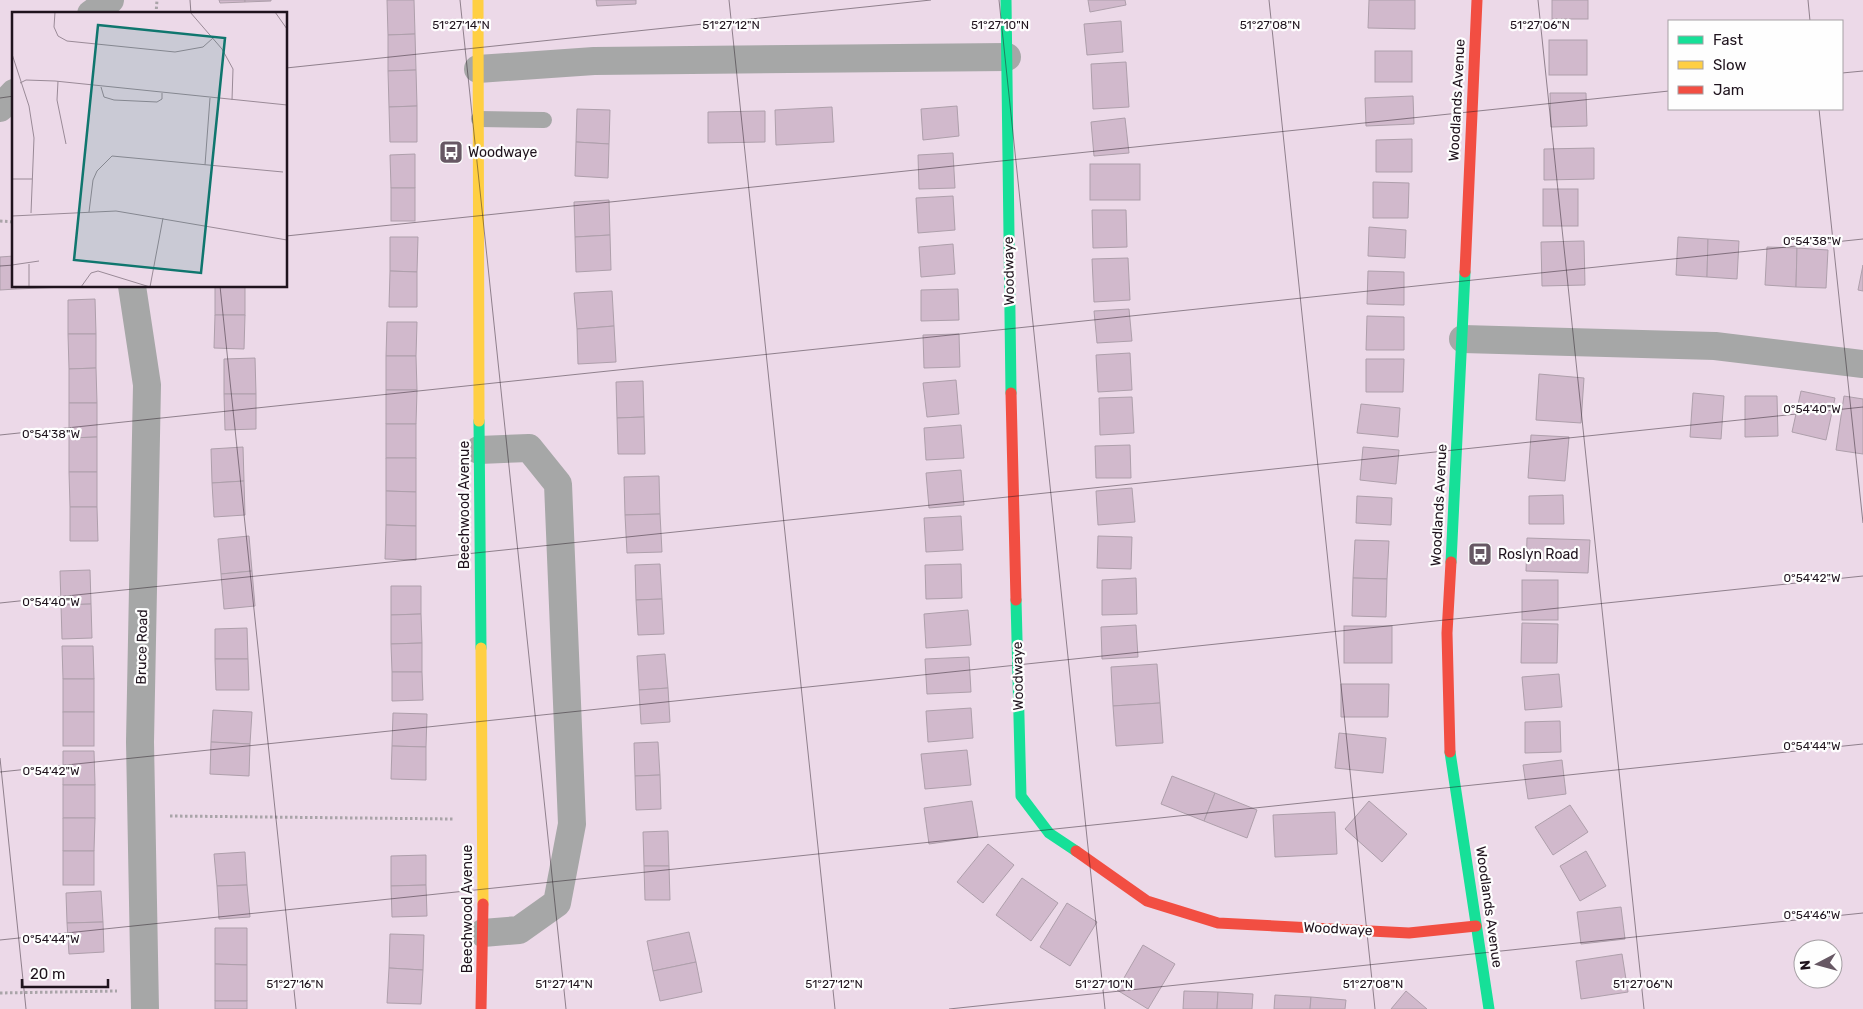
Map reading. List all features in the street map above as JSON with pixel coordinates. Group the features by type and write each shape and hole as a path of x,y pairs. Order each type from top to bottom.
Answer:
{"street":[{"path":"94,12 110,0"},
{"name":"Beechwood Avenue","path":"478,0 482,1009"},
{"name":"Woodwaye","path":"1006,0 1010,367 1021,796 1048,833 1147,901 1218,923 1409,933 1476,926"},
{"name":"Woodlands Avenue","path":"1477,0 1463,339 1447,633 1448,719 1450,760 1460,811 1489,1009"},
{"path":"478,69 594,61 1007,57"},
{"name":"Bruce Road","path":"132,288 147,385 140,742 145,1000"},
{"path":"1463,339 1715,346 1863,364"},
{"path":"479,450 528,448 558,484 572,824 557,903 519,930 483,933"}],"lane":[{"path":"479,119 544,120"}],"path":[{"path":"141,816 482,819"},
{"path":"0,993 145,1000"}],"building":[{"path":"219,0 245,0 245,2 220,3"},
{"path":"245,0 271,0 271,1 245,2"},
{"path":"387,0 414,0 415,34 388,35"},
{"path":"596,0 636,0 636,4 597,6"},
{"path":"1088,0 1125,0 1126,5 1090,12"},
{"path":"1369,0 1415,0 1415,29 1368,28"},
{"path":"1552,0 1588,0 1588,19 1552,19"},
{"path":"1121,21 1123,52 1087,55 1084,24"},
{"path":"415,34 416,70 388,71 388,35"},
{"path":"1549,40 1587,40 1587,75 1549,75"},
{"path":"1375,51 1412,51 1412,82 1375,82"},
{"path":"1126,62 1129,107 1093,109 1091,64"},
{"path":"416,70 417,106 389,107 388,71"},
{"path":"1550,93 1586,93 1587,126 1551,127"},
{"path":"1413,96 1414,124 1366,126 1365,98"},
{"path":"417,106 417,142 390,142 389,107"},
{"path":"957,106 959,136 923,140 921,109"},
{"path":"832,107 834,142 776,145 775,110"},
{"path":"577,109 610,110 609,144 576,142"},
{"path":"765,111 765,142 708,143 708,112"},
{"path":"1125,118 1129,153 1094,156 1091,122"},
{"path":"1412,139 1412,172 1376,172 1376,140"},
{"path":"576,142 609,144 608,178 575,176"},
{"path":"1594,148 1594,179 1544,180 1544,149"},
{"path":"953,153 955,188 919,189 918,155"},
{"path":"415,154 415,188 391,188 390,155"},
{"path":"1090,164 1140,164 1140,200 1090,200"},
{"path":"1373,182 1409,183 1408,218 1373,218"},
{"path":"391,188 415,188 415,221 391,221"},
{"path":"1543,189 1578,189 1578,226 1543,226"},
{"path":"953,196 955,230 918,233 916,198"},
{"path":"609,200 610,235 575,237 574,202"},
{"path":"1092,210 1126,210 1127,247 1093,248"},
{"path":"1369,227 1406,230 1405,258 1368,256"},
{"path":"610,235 611,270 576,272 575,237"},
{"path":"390,237 418,237 417,272 390,271"},
{"path":"1678,237 1708,239 1707,277 1676,275"},
{"path":"1708,239 1739,241 1737,279 1707,277"},
{"path":"1584,241 1585,285 1542,286 1541,242"},
{"path":"953,244 955,274 921,277 919,247"},
{"path":"1767,247 1797,248 1796,287 1765,285"},
{"path":"1797,248 1828,250 1826,288 1796,287"},
{"path":"12,256 12,288 16,289 0,290 0,257"},
{"path":"1128,258 1130,300 1094,302 1092,259"},
{"path":"1863,265 1863,291 1858,290"},
{"path":"390,271 417,272 417,307 389,307"},
{"path":"1368,271 1404,272 1404,305 1367,304"},
{"path":"215,288 245,288 245,315 215,315"},
{"path":"958,289 959,320 921,321 921,290"},
{"path":"612,291 614,326 577,329 574,293"},
{"path":"95,299 96,334 68,334 68,300"},
{"path":"1129,309 1132,341 1097,343 1094,311"},
{"path":"215,315 245,315 244,349 214,348"},
{"path":"1367,316 1404,317 1404,350 1366,350"},
{"path":"387,322 417,322 416,356 386,356"},
{"path":"614,326 616,362 578,364 577,329"},
{"path":"68,334 96,334 96,368 69,369"},
{"path":"959,334 960,367 924,368 923,335"},
{"path":"1130,353 1132,390 1098,392 1096,355"},
{"path":"386,356 416,356 417,390 386,390"},
{"path":"255,358 256,394 224,394 224,359"},
{"path":"1366,359 1404,359 1403,392 1366,392"},
{"path":"96,368 97,403 69,403 69,369"},
{"path":"1539,374 1584,378 1581,423 1536,420"},
{"path":"956,380 959,414 927,417 923,383"},
{"path":"643,381 644,417 617,418 616,382"},
{"path":"386,390 417,390 416,424 386,424"},
{"path":"1801,391 1835,398 1826,440 1792,432"},
{"path":"1693,393 1724,396 1721,439 1690,437"},
{"path":"224,394 256,394 256,429 225,430"},
{"path":"1745,396 1777,396 1778,436 1745,437"},
{"path":"1844,396 1863,399 1863,454 1836,450"},
{"path":"1132,397 1134,433 1100,435 1099,398"},
{"path":"69,403 97,403 97,437 69,438"},
{"path":"1361,404 1400,408 1398,437 1357,433"},
{"path":"644,417 645,454 618,454 617,418"},
{"path":"386,424 416,424 416,458 386,458"},
{"path":"961,425 964,458 926,460 924,428"},
{"path":"1531,435 1569,437 1565,481 1528,478"},
{"path":"97,437 97,472 69,472 69,438"},
{"path":"1130,445 1131,478 1096,478 1095,446"},
{"path":"243,447 244,481 212,483 211,449"},
{"path":"1363,447 1399,450 1396,484 1360,480"},
{"path":"386,458 416,458 416,492 386,491"},
{"path":"961,470 964,505 929,508 926,473"},
{"path":"69,472 97,472 97,507 70,507"},
{"path":"659,476 660,514 625,515 624,477"},
{"path":"244,481 245,515 214,517 212,483"},
{"path":"1132,488 1135,522 1098,525 1096,491"},
{"path":"386,491 416,492 416,526 386,525"},
{"path":"1563,495 1564,524 1529,524 1529,496"},
{"path":"1357,496 1392,498 1391,525 1356,523"},
{"path":"70,507 97,507 98,541 70,541"},
{"path":"660,514 662,552 627,553 625,515"},
{"path":"961,516 963,550 926,552 924,518"},
{"path":"386,525 416,526 416,560 385,559"},
{"path":"249,536 252,571 221,574 218,539"},
{"path":"1098,536 1132,537 1131,569 1097,568"},
{"path":"1527,538 1590,540 1588,573 1526,571"},
{"path":"1355,540 1389,541 1387,579 1353,578"},
{"path":"660,564 662,599 636,600 635,565"},
{"path":"961,564 962,598 926,599 925,565"},
{"path":"90,570 91,604 61,605 60,571"},
{"path":"252,571 255,606 224,609 221,574"},
{"path":"1136,578 1137,614 1102,615 1102,580"},
{"path":"1353,578 1387,579 1386,617 1352,616"},
{"path":"1522,580 1558,580 1558,620 1522,620"},
{"path":"391,586 421,586 421,614 391,615"},
{"path":"662,599 664,634 638,635 636,600"},
{"path":"91,604 92,638 62,639 61,605"},
{"path":"968,610 971,645 926,648 924,614"},
{"path":"421,614 422,643 391,644 391,615"},
{"path":"1522,623 1558,624 1557,663 1521,663"},
{"path":"1136,625 1138,657 1102,659 1101,627"},
{"path":"1344,626 1392,626 1392,663 1344,663"},
{"path":"247,628 248,659 215,659 215,629"},
{"path":"422,643 422,672 392,672 391,644"},
{"path":"62,646 93,646 94,679 63,679"},
{"path":"665,654 668,688 639,690 637,656"},
{"path":"969,657 971,692 927,694 925,659"},
{"path":"215,659 248,659 249,690 216,690"},
{"path":"1157,664 1160,703 1113,706 1111,667"},
{"path":"392,672 422,672 423,700 392,701"},
{"path":"1559,674 1562,707 1525,710 1522,677"},
{"path":"63,679 94,679 94,712 63,712"},
{"path":"1341,684 1389,684 1388,717 1341,717"},
{"path":"668,688 670,722 641,724 639,690"},
{"path":"1160,703 1163,743 1116,746 1113,706"},
{"path":"971,708 973,738 928,742 926,711"},
{"path":"213,710 252,712 250,744 211,742"},
{"path":"63,712 94,712 94,746 63,746"},
{"path":"393,713 427,714 426,747 392,746"},
{"path":"1560,721 1561,752 1525,753 1525,722"},
{"path":"1339,733 1386,738 1383,773 1335,768"},
{"path":"211,742 250,744 249,776 210,774"},
{"path":"658,742 660,775 635,776 634,743"},
{"path":"392,746 426,747 426,780 391,779"},
{"path":"967,750 971,785 925,789 921,754"},
{"path":"63,751 94,751 95,785 63,785"},
{"path":"1562,760 1566,794 1528,799 1523,765"},
{"path":"660,775 661,809 636,810 635,776"},
{"path":"1172,776 1215,793 1204,821 1161,804"},
{"path":"63,785 95,785 95,818 63,818"},
{"path":"1215,793 1257,810 1247,838 1204,821"},
{"path":"972,801 978,837 929,844 924,808"},
{"path":"1369,801 1407,834 1382,862 1345,829"},
{"path":"1570,805 1588,832 1553,855 1535,827"},
{"path":"1335,812 1337,854 1275,857 1273,815"},
{"path":"63,818 95,818 94,851 63,851"},
{"path":"668,831 669,866 644,866 643,832"},
{"path":"988,844 1014,865 983,903 957,882"},
{"path":"63,851 94,851 94,885 63,885"},
{"path":"1586,851 1606,886 1580,901 1560,866"},
{"path":"245,852 247,885 217,886 214,854"},
{"path":"426,855 426,885 391,886 391,856"},
{"path":"644,866 669,866 670,900 645,900"},
{"path":"1022,878 1058,903 1031,941 996,915"},
{"path":"247,885 250,917 219,919 217,886"},
{"path":"426,885 427,916 392,917 391,886"},
{"path":"101,891 103,922 67,923 66,893"},
{"path":"1067,903 1097,922 1070,966 1040,947"},
{"path":"1621,907 1625,939 1581,944 1577,912"},
{"path":"103,922 104,952 69,954 67,923"},
{"path":"215,928 247,928 247,965 215,964"},
{"path":"689,932 696,962 653,971 647,941"},
{"path":"390,934 424,935 423,970 389,968"},
{"path":"1143,945 1175,964 1148,1009 1117,990"},
{"path":"1622,954 1628,992 1581,999 1576,961"},
{"path":"696,962 702,992 660,1001 653,971"},
{"path":"215,964 247,965 247,1001 215,1001"},
{"path":"389,968 423,970 421,1004 387,1003"},
{"path":"1184,991 1218,992 1217,1009 1183,1009"},
{"path":"1406,991 1427,1009 1391,1009"},
{"path":"1218,992 1253,994 1252,1009 1217,1009"},
{"path":"1275,995 1311,997 1310,1009 1274,1009"},
{"path":"1311,997 1346,1000 1345,1009 1310,1009"},
{"path":"215,1001 247,1001 247,1009 215,1009"}],"traffic: fast":[{"path":"1006,0 1011,393"},
{"path":"1451,562 1465,272"},
{"path":"479,421 481,648"},
{"path":"1016,600 1021,796 1049,833 1076,851"},
{"path":"1450,752 1489,1009"}],"traffic: slow":[{"path":"478,0 479,421"},
{"path":"481,648 483,904"}],"traffic: jam":[{"path":"1465,272 1477,0"},
{"path":"1011,393 1016,600"},
{"path":"1450,752 1447,633 1451,562"},
{"path":"1076,851 1147,901 1218,923 1409,933 1476,926"},
{"path":"481,1009 483,904"}],"place":[{"name":"Woodwaye","path":"451,152"},
{"name":"Roslyn Road","path":"1480,554"}]}
